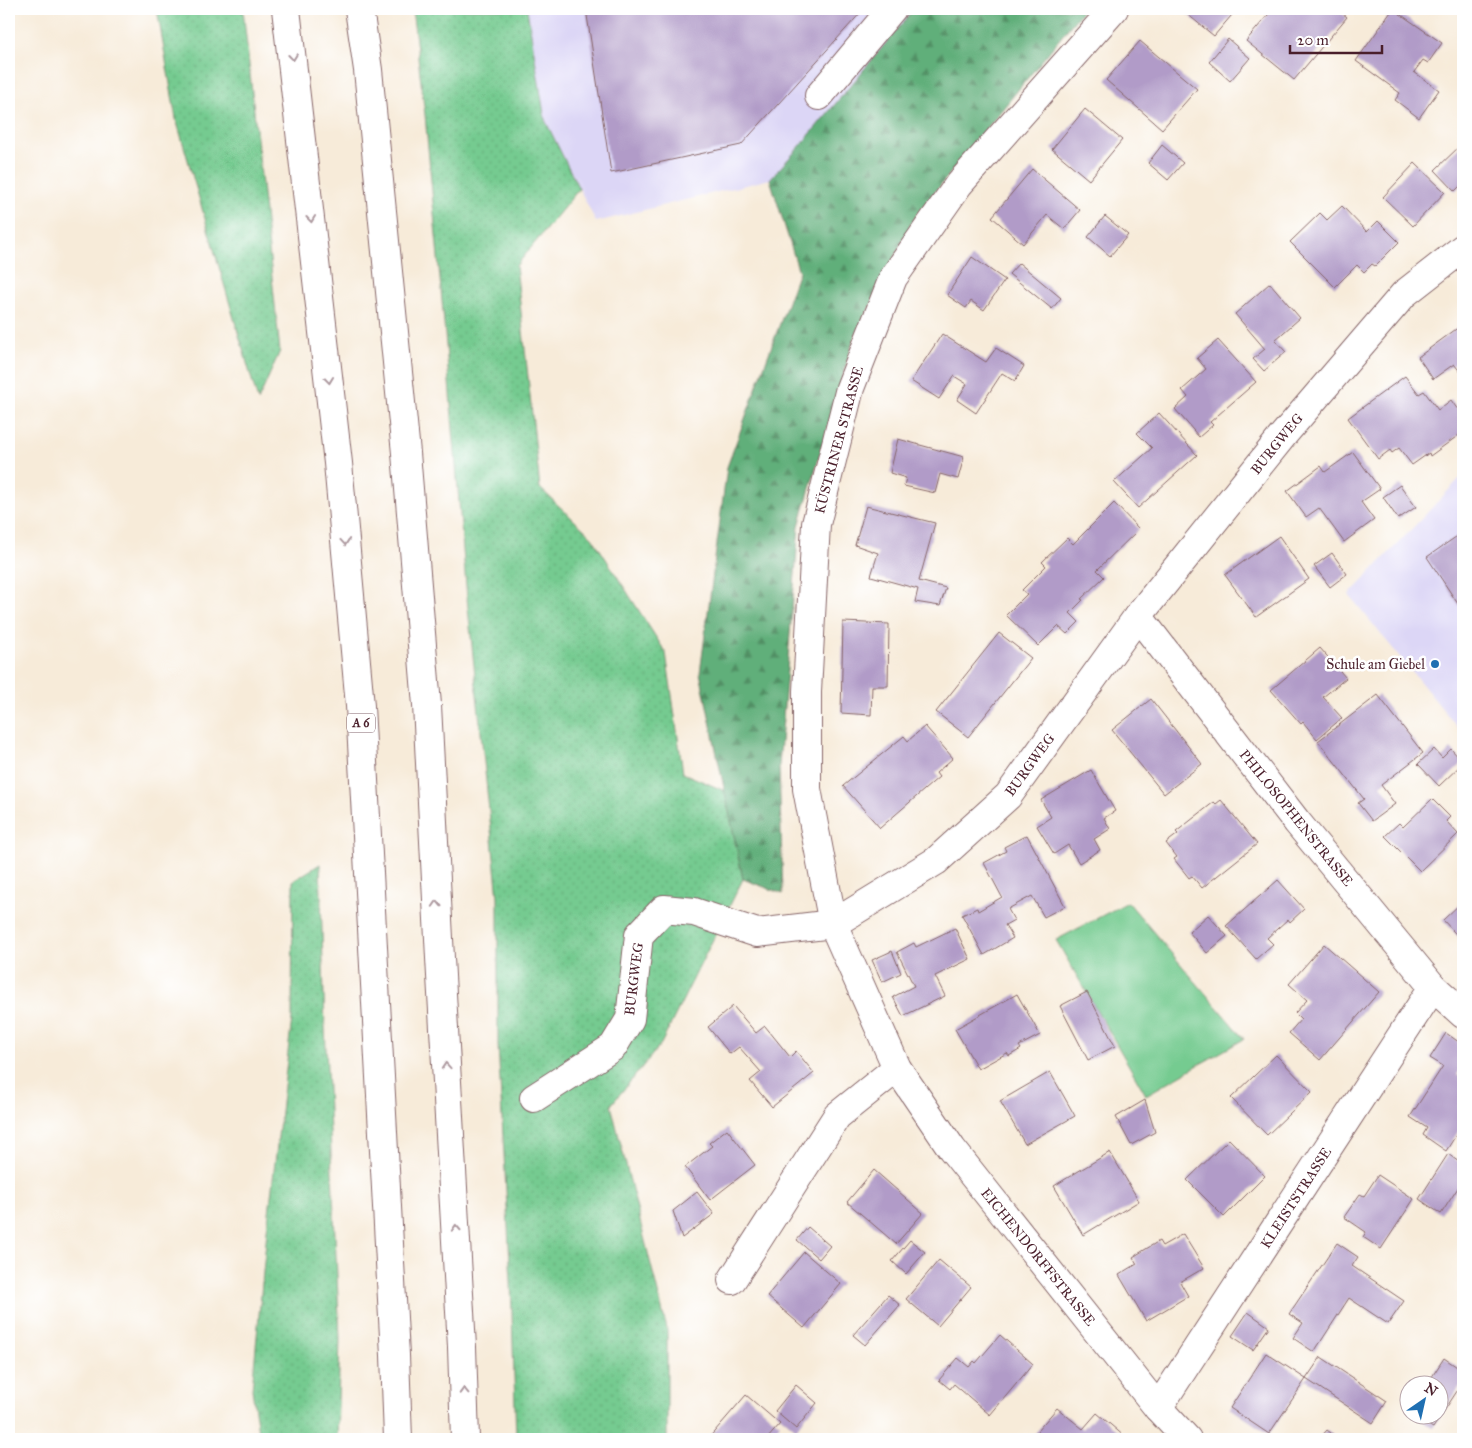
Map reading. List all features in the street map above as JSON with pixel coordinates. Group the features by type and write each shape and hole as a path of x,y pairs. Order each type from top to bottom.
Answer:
{"main road":[{"name":"A 6","path":"286,9 296,81 338,462 360,706 398,1439"},
{"path":"360,9 368,70 406,453 427,705 460,1298 465,1439"},
{"path":"819,96 892,9"},
{"name":"KÜSTRINER STRASSE","path":"833,924 807,789 807,691 816,524 850,388 893,278 959,184 1114,9"},
{"name":"BURGWEG","path":"534,1098 613,1047 630,1019 639,935 664,908 694,912 757,934 833,924 936,861 1008,796 1138,616 1286,433 1404,294 1463,248"},
{"name":"PHILOSOPHENSTRASSE","path":"1138,616 1297,822 1433,987 1463,1014"},
{"name":"EICHENDORFFSTRASSE","path":"833,924 897,1068 952,1149 1158,1408 1187,1439"},
{"name":"KLEISTSTRASSE","path":"1158,1408 1433,987"},
{"path":"732,1280 837,1116 897,1068"}],"shaded area":[{"path":"527,9 914,9 802,144 770,179 596,222 545,120"},
{"name":"Schule am Giebel","path":"1463,475 1463,734 1349,595"}],"green space":[{"path":"157,9 243,9 280,351 258,401 176,119"},
{"path":"412,9 527,9 545,120 579,189 516,266 540,488 592,537 666,653 683,773 725,791 743,879 661,1044 611,1105 667,1329 667,1439 516,1439 511,1282 498,1045 498,897 467,598 425,115"},
{"path":"914,9 1084,9 914,218 853,341 799,526 779,766 783,894 743,879 700,673 727,467 799,272 770,179 802,144"},
{"path":"320,864 325,1027 340,1338 337,1439 259,1439 252,1389 267,1230 292,1018 293,881"},
{"path":"1128,902 1244,1039 1146,1095 1056,940"}],"building":[{"path":"586,9 864,9 741,145 611,173"},
{"path":"1181,9 1237,9 1214,36"},
{"path":"1273,9 1337,9 1347,17 1294,80 1246,41"},
{"path":"1393,9 1442,43 1428,63 1423,60 1414,72 1439,90 1419,118 1395,100 1400,93 1356,61"},
{"path":"1228,39 1250,58 1230,81 1209,62"},
{"path":"1140,41 1197,89 1162,129 1106,80"},
{"path":"1085,109 1122,140 1089,180 1052,149"},
{"path":"1463,143 1463,183 1455,191 1435,170"},
{"path":"1162,145 1183,163 1168,180 1148,163"},
{"path":"1415,163 1445,192 1413,226 1383,197"},
{"path":"1032,169 1080,210 1064,229 1047,215 1023,244 992,217"},
{"path":"1342,206 1367,232 1378,221 1399,242 1375,266 1372,264 1364,272 1357,265 1335,287 1290,242 1320,213 1327,220"},
{"path":"1105,216 1128,235 1110,256 1088,237"},
{"path":"972,257 1005,280 984,310 971,301 966,308 947,295"},
{"path":"1019,263 1061,298 1052,309 1009,274"},
{"path":"1270,283 1300,318 1275,340 1286,352 1264,371 1253,359 1265,349 1235,314"},
{"path":"1463,324 1463,373 1454,364 1433,379 1418,357"},
{"path":"942,334 986,362 996,348 1024,366 1015,381 1002,373 976,413 957,400 967,384 954,376 939,399 911,381"},
{"path":"1218,340 1256,382 1210,422 1213,425 1199,437 1175,409 1188,397 1182,390 1206,369 1197,358"},
{"path":"1405,376 1419,394 1424,391 1438,410 1451,400 1463,417 1463,432 1430,456 1429,453 1412,465 1399,448 1392,453 1390,450 1378,459 1348,418"},
{"path":"1159,413 1197,455 1138,508 1114,482 1152,448 1137,433"},
{"path":"898,439 964,457 958,479 940,474 935,493 904,486 906,478 890,473"},
{"path":"1353,452 1380,489 1361,502 1374,520 1344,542 1319,508 1306,517 1287,491 1321,466 1325,472"},
{"path":"1400,485 1416,507 1398,519 1383,497"},
{"path":"1114,503 1139,529 1097,570 1104,577 1081,599 1083,600 1070,613 1079,622 1067,634 1058,626 1038,646 1006,615 1027,594 1022,590 1046,566 1042,562 1067,538 1073,544"},
{"path":"866,506 935,523 919,581 946,588 940,606 915,602 918,589 871,576 878,553 855,545"},
{"path":"1463,532 1463,605 1460,607 1427,557"},
{"path":"1279,536 1309,579 1256,617 1225,575"},
{"path":"1332,553 1347,574 1330,587 1314,566"},
{"path":"843,622 889,624 888,686 872,686 871,715 841,713"},
{"path":"999,633 1031,658 968,737 936,712"},
{"path":"1320,648 1346,678 1323,697 1342,718 1317,739 1271,690"},
{"path":"1378,695 1423,753 1381,785 1395,804 1372,821 1358,803 1364,799 1318,741"},
{"path":"1151,699 1202,764 1164,794 1112,730"},
{"path":"925,726 953,758 936,773 939,777 880,828 843,786 904,736 908,741"},
{"path":"1434,749 1442,758 1451,749 1463,762 1439,786 1418,764"},
{"path":"1091,770 1115,811 1104,818 1110,829 1094,839 1100,850 1079,863 1068,845 1054,854 1037,826 1051,817 1041,800"},
{"path":"1432,799 1450,817 1446,821 1458,834 1420,871 1385,836 1399,823 1403,827"},
{"path":"1221,800 1257,844 1202,888 1192,876 1189,878 1174,859 1177,857 1166,843 1178,834 1176,832 1214,802 1216,804"},
{"path":"1027,835 1065,906 1044,917 1032,896 1008,909 1014,920 1005,925 1013,938 984,955 962,915 977,908 978,911 1002,897 984,863 1006,851 1004,847"},
{"path":"1278,880 1304,909 1290,922 1288,919 1267,938 1273,944 1256,959 1226,926"},
{"path":"1463,901 1463,942 1443,920"},
{"path":"1208,915 1227,936 1207,953 1189,932"},
{"path":"955,928 970,959 935,976 945,996 903,1016 893,997 914,986 897,952 914,943 916,947"},
{"path":"1324,944 1379,992 1320,1060 1289,1033 1301,1019 1295,1013 1307,1000 1289,984"},
{"path":"892,951 901,973 882,982 872,960"},
{"path":"1087,992 1115,1046 1088,1060 1060,1006"},
{"path":"1017,994 1040,1035 1019,1046 1021,1049 1009,1056 1007,1053 978,1069 955,1029"},
{"path":"733,1006 756,1033 765,1026 790,1057 796,1051 814,1073 772,1107 750,1081 761,1072 739,1047 730,1054 708,1027"},
{"path":"1446,1033 1463,1045 1463,1065 1457,1075 1463,1079 1463,1124 1446,1151 1423,1135 1427,1128 1410,1117 1443,1066 1430,1058"},
{"path":"1276,1055 1312,1092 1267,1135 1231,1098"},
{"path":"1050,1072 1075,1116 1025,1144 1000,1101"},
{"path":"1145,1100 1155,1132 1131,1145 1116,1117"},
{"path":"727,1129 755,1165 710,1200 685,1167 712,1146 709,1143"},
{"path":"1229,1139 1265,1176 1224,1217 1187,1180"},
{"path":"1110,1152 1139,1201 1083,1235 1054,1186"},
{"path":"1448,1154 1463,1165 1463,1180 1441,1214 1419,1199"},
{"path":"874,1170 923,1213 896,1244 847,1202"},
{"path":"1378,1175 1414,1199 1381,1249 1363,1237 1366,1232 1344,1217 1360,1194 1364,1196"},
{"path":"697,1192 714,1214 682,1238 673,1211"},
{"path":"808,1227 830,1246 819,1259 797,1240"},
{"path":"1183,1234 1204,1268 1180,1282 1188,1296 1146,1321 1119,1275 1137,1264 1133,1257 1159,1241 1162,1246"},
{"path":"910,1240 925,1252 906,1274 892,1261"},
{"path":"1337,1243 1358,1257 1352,1266 1404,1301 1388,1324 1349,1298 1314,1352 1293,1338 1303,1323 1289,1314"},
{"path":"804,1252 841,1284 804,1328 767,1296"},
{"path":"939,1260 971,1287 938,1326 906,1299"},
{"path":"888,1295 900,1305 865,1345 853,1335"},
{"path":"1248,1312 1269,1327 1253,1350 1232,1336"},
{"path":"1000,1335 1033,1364 990,1415 954,1384 950,1389 939,1380 958,1358 969,1367 974,1361 976,1363"},
{"path":"1266,1353 1306,1379 1269,1434 1230,1408"},
{"path":"1321,1357 1387,1401 1373,1423 1306,1379"},
{"path":"1444,1358 1463,1371 1463,1382 1450,1402 1450,1376 1432,1376"},
{"path":"796,1385 817,1403 796,1429 775,1411"},
{"path":"746,1395 780,1424 767,1439 708,1439"},
{"path":"1057,1408 1083,1429 1097,1413 1125,1437 1123,1439 1030,1439"},
{"path":"1327,1430 1339,1439 1319,1439"}],"place":[{"name":"Schule am Giebel","path":"1435,664"}]}
